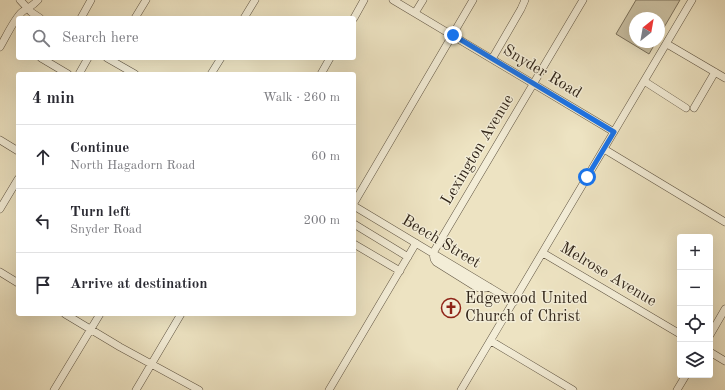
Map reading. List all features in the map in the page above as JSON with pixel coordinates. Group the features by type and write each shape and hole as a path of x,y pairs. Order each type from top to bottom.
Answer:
{"street":[{"path":"20,0 37,16"},
{"path":"20,16 27,8 34,5 38,0"},
{"path":"82,16 91,0"},
{"path":"136,16 146,0"},
{"path":"245,16 255,0"},
{"path":"355,16 364,0"},
{"name":"Snyder Road","path":"394,0 614,132"},
{"path":"415,13 423,0"},
{"path":"356,199 474,0"},
{"path":"492,59 522,9 525,0"},
{"name":"Lexington Avenue","path":"433,253 583,0"},
{"path":"462,390 692,0"},
{"path":"1,45 16,22"},
{"path":"667,44 725,78"},
{"path":"44,60 65,72"},
{"path":"80,72 87,60"},
{"path":"112,60 132,72"},
{"path":"212,72 220,60"},
{"path":"322,72 329,60"},
{"path":"694,108 715,72"},
{"path":"644,81 686,108"},
{"path":"0,140 16,150"},
{"path":"604,149 725,222"},
{"path":"0,209 16,182"},
{"name":"Beech Street","path":"356,207 514,302"},
{"path":"356,225 408,257"},
{"path":"329,390 416,244"},
{"path":"356,245 400,271"},
{"name":"Melrose Avenue","path":"543,253 677,332"},
{"path":"0,272 16,282"},
{"path":"713,330 725,309"},
{"path":"68,316 199,390"},
{"path":"54,390 99,316"},
{"path":"136,390 180,316"},
{"path":"491,340 573,390"},
{"path":"713,354 725,361"},
{"path":"677,390 684,378"}],"shaded area":[{"path":"636,0 680,0 665,26 665,12 629,12 629,42 616,34"},
{"path":"639,48 652,48 649,54"}],"place":[{"name":"Edgewood United Church of Christ","path":"451,308"}],"route":[{"path":"453,35 614,132 587,177"}]}
